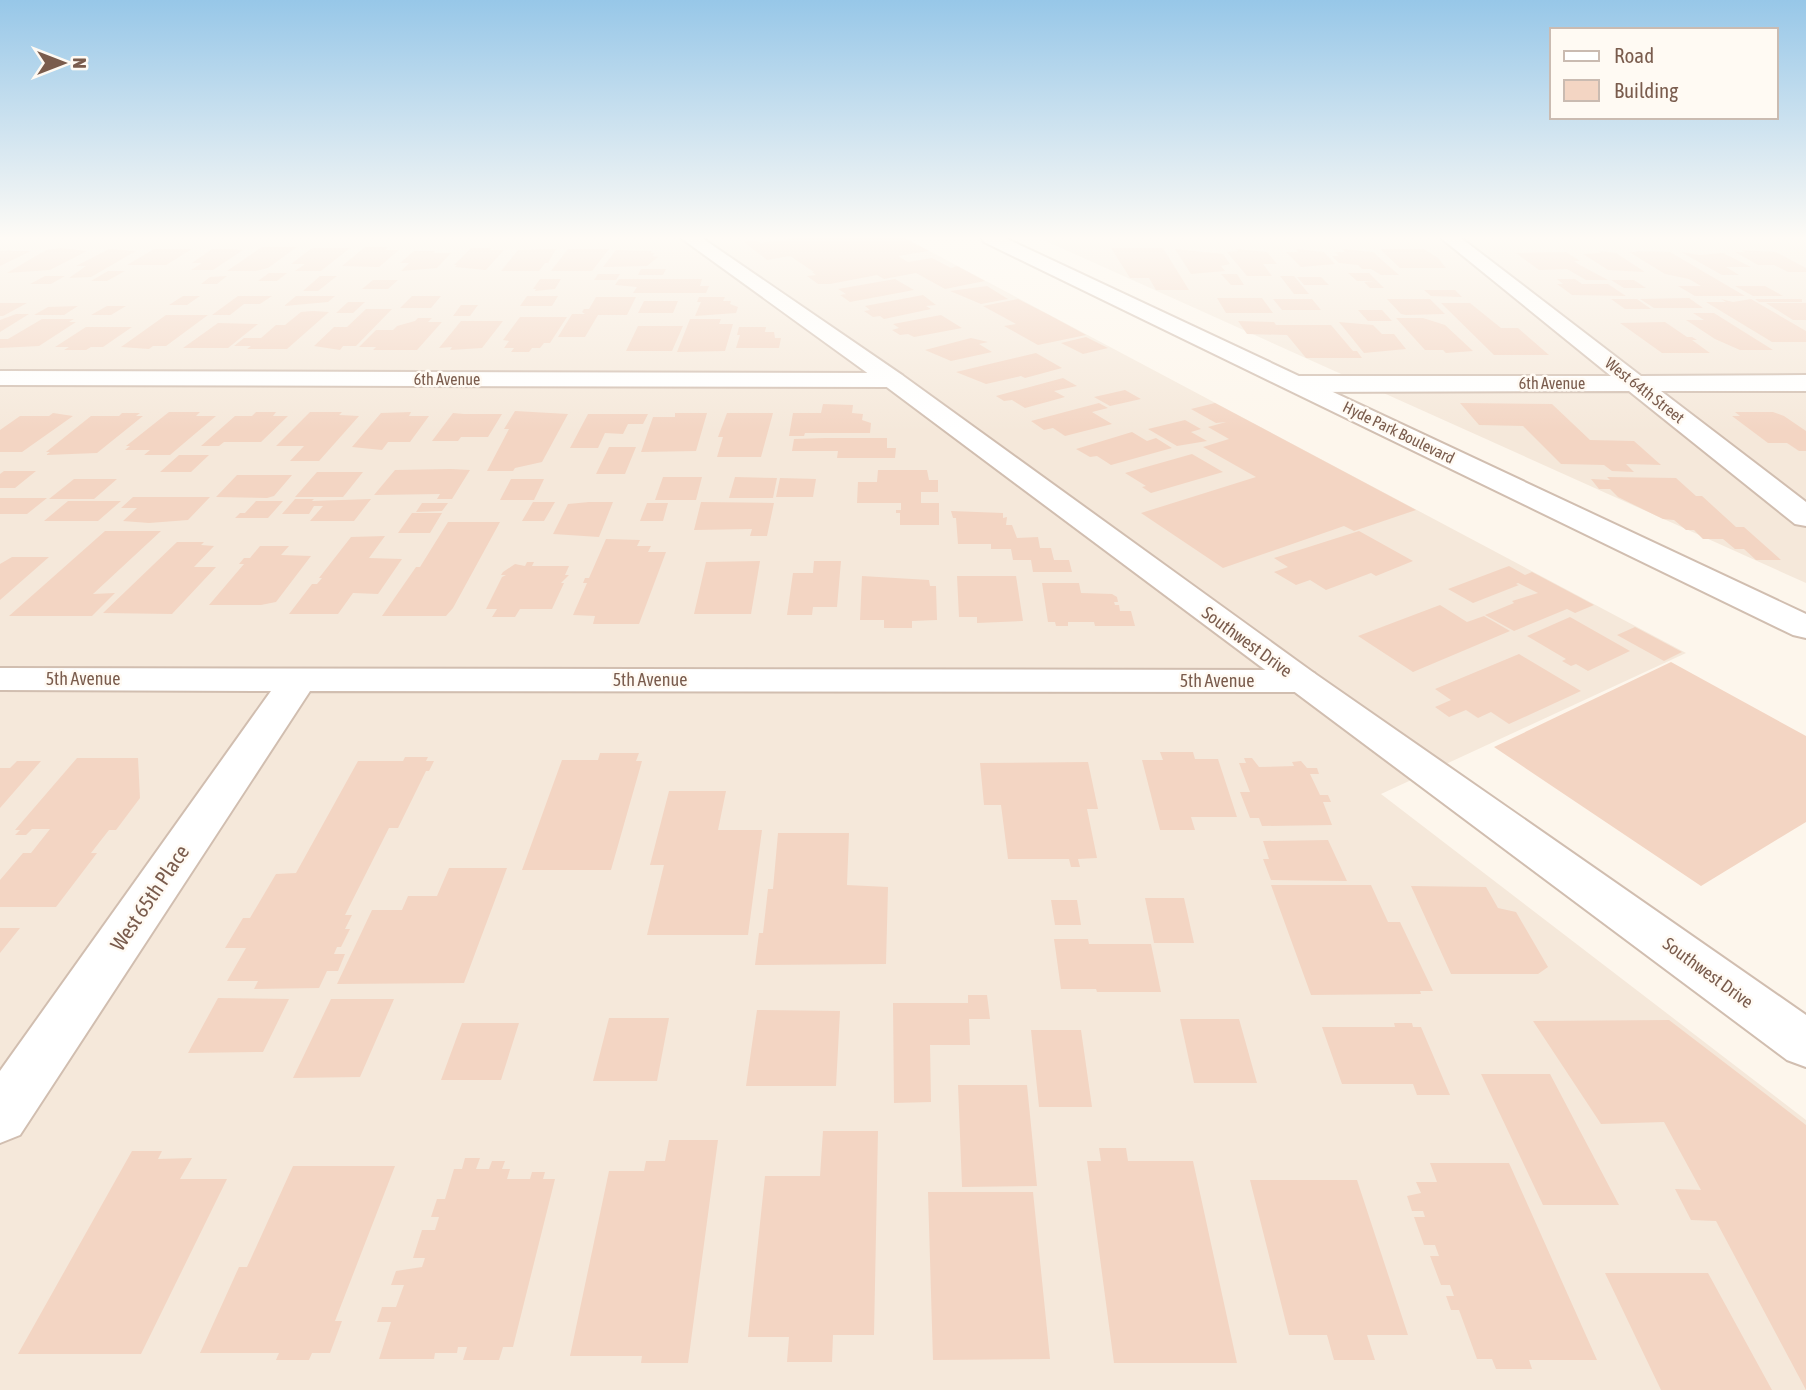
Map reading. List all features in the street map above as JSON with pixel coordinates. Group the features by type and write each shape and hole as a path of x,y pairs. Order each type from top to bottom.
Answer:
{"street":[{"name":"Southwest Drive","path":"783,303 893,380 1301,681 1806,1044"},
{"name":"Hyde Park Boulevard","path":"1127,303 1806,628"},
{"name":"West 64th Street","path":"1533,303 1806,517"},
{"name":"6th Avenue","path":"0,378 893,380"},
{"name":"6th Avenue","path":"1298,384 1806,383"},
{"name":"5th Avenue","path":"0,679 1301,681"},
{"name":"West 65th Place","path":"0,1116 299,679"}],"shaded area":[{"path":"0,303 1027,303 1686,653 1381,794 1806,1120 1806,1390 0,1390"},
{"path":"1183,303 1806,303 1806,583"}],"building":[{"path":"0,303 27,303 0,316"},
{"path":"172,303 190,303 187,305 169,305"},
{"path":"229,303 262,303 244,304 230,315 212,315"},
{"path":"288,303 318,303 284,306"},
{"path":"347,303 364,303 353,313 336,313"},
{"path":"405,303 435,303 431,308 400,308"},
{"path":"522,303 554,303 552,306 520,306"},
{"path":"593,303 633,303 627,315 598,315 585,337 558,337 572,314 585,314 582,312 584,309 589,309"},
{"path":"643,303 677,303 673,313 638,313"},
{"path":"701,303 730,303 738,307 736,313 695,316"},
{"path":"882,303 936,305 926,306 931,309 884,319 880,316 873,317 864,311 870,310 865,306"},
{"path":"1025,303 1086,335 1038,345 1004,326 1016,324 983,306"},
{"path":"1220,303 1266,303 1273,313 1226,313"},
{"path":"1276,303 1315,303 1321,310 1282,310"},
{"path":"1391,303 1434,303 1445,314 1406,315 1401,314"},
{"path":"1441,303 1470,303 1501,328 1518,328 1549,355 1494,355"},
{"path":"1616,303 1642,303 1651,309 1625,309"},
{"path":"1646,303 1696,303 1703,308 1654,308"},
{"path":"1707,303 1758,303 1806,331 1806,342 1772,342"},
{"path":"1766,303 1806,303 1806,320 1793,320"},
{"path":"461,305 478,305 470,316 453,316"},
{"path":"78,306 64,315 34,315 48,307"},
{"path":"107,306 126,306 111,315 91,315"},
{"path":"366,309 392,309 356,346 343,346 340,350 314,346 334,327 347,327"},
{"path":"1358,310 1382,310 1392,321 1368,321"},
{"path":"301,312 329,312 287,349 247,349 251,346 234,346 244,338 261,338 276,325 285,325"},
{"path":"1693,313 1714,313 1773,350 1740,350 1715,339 1686,320 1704,320"},
{"path":"16,314 29,314 0,332 0,320"},
{"path":"166,315 208,315 166,346 153,346 149,349 121,347"},
{"path":"941,315 962,328 914,337 908,334 900,335 892,330 899,328 893,324"},
{"path":"520,317 567,317 550,343 544,343 540,348 532,348 529,352 511,352 514,348 504,348 509,341 503,340"},
{"path":"418,318 432,318 428,322 442,322 417,350 373,350 376,347 359,347 376,330 393,330"},
{"path":"1396,318 1423,318 1445,325 1473,351 1446,353 1443,350 1425,350"},
{"path":"42,319 74,319 69,322 76,322 39,346 0,348 0,339 8,339"},
{"path":"690,319 721,319 719,324 733,324 725,351 677,352"},
{"path":"461,321 503,321 482,348 439,348"},
{"path":"1238,321 1274,322 1276,325 1331,325 1362,358 1306,358 1287,335 1247,334"},
{"path":"1339,322 1373,325 1382,334 1394,334 1406,349 1364,353"},
{"path":"1665,322 1687,337 1697,340 1692,340 1710,353 1662,353 1620,323"},
{"path":"218,323 258,324 228,348 183,348"},
{"path":"638,326 683,326 672,351 626,351"},
{"path":"86,327 132,327 103,347 64,350 69,347 55,347"},
{"path":"739,327 766,327 765,332 774,332 775,338 781,338 779,348 736,348 740,335 737,335"},
{"path":"1086,337 1108,348 1083,354 1061,343"},
{"path":"971,338 988,342 979,344 992,352 951,361 925,350"},
{"path":"1036,353 1062,368 1025,378 1021,376 986,384 956,372"},
{"path":"1063,378 1077,386 1054,391 1065,397 1025,408 1012,400 1004,401 996,396"},
{"path":"1125,390 1141,399 1110,406 1094,397"},
{"path":"1099,403 1108,408 1092,412 1112,424 1065,436 1053,428 1044,430 1031,421"},
{"path":"1215,403 1416,510 1354,531 1344,526 1223,568 1141,513 1256,477 1203,447 1229,439 1208,427 1226,422 1216,423 1191,409"},
{"path":"1460,403 1552,404 1590,440 1634,441 1661,465 1626,464 1634,472 1612,471 1604,465 1561,464 1523,426 1479,425"},
{"path":"823,404 853,405 852,413 863,414 862,420 871,423 870,433 805,433 804,436 789,436 793,413 821,413"},
{"path":"515,411 568,414 542,462 515,468 513,471 487,471 509,429 504,429"},
{"path":"169,412 200,412 196,416 216,416 170,455 144,455 150,450 125,450 130,446 126,446"},
{"path":"256,412 276,412 273,416 288,416 261,442 224,442 219,446 201,446 235,416 252,416"},
{"path":"310,412 342,412 339,415 359,416 319,461 290,461 304,446 276,446"},
{"path":"411,412 409,416 429,416 410,442 388,442 382,450 352,447 381,413"},
{"path":"1735,412 1773,412 1784,416 1806,431 1806,451 1799,451 1787,443 1768,443 1732,416 1740,416"},
{"path":"53,413 73,416 22,452 0,452 0,430 20,416 49,416"},
{"path":"122,413 140,413 136,416 143,416 97,453 46,455 50,452 46,452 91,416 119,416"},
{"path":"453,413 502,414 488,437 432,441"},
{"path":"675,413 707,413 696,451 641,452 653,417 675,417"},
{"path":"727,413 773,413 761,457 717,457 723,437 718,437"},
{"path":"588,414 648,414 643,424 628,424 623,434 605,433 598,448 570,448"},
{"path":"1185,420 1201,429 1191,432 1207,441 1177,446 1148,429"},
{"path":"1132,432 1147,441 1156,438 1172,448 1111,465 1097,456 1090,457 1076,449"},
{"path":"887,438 887,448 896,448 895,458 837,458 838,451 792,451 794,439"},
{"path":"609,447 636,447 625,474 596,474"},
{"path":"1192,454 1223,472 1151,493 1142,487 1146,486 1125,473"},
{"path":"179,455 209,455 191,472 160,472"},
{"path":"395,470 470,470 452,499 437,499 440,494 374,495"},
{"path":"878,470 927,470 929,480 938,480 938,492 921,492 921,503 939,503 939,525 900,525 900,513 896,513 896,510 901,510 901,503 857,503 858,482 877,482"},
{"path":"4,471 36,471 15,488 0,488 0,474"},
{"path":"317,472 363,472 343,497 295,497"},
{"path":"237,475 292,475 274,496 216,497"},
{"path":"663,477 702,477 696,500 655,500"},
{"path":"735,477 777,478 773,498 729,498"},
{"path":"1607,477 1676,478 1696,496 1702,496 1736,527 1744,527 1781,560 1756,560 1744,549 1735,549 1723,539 1703,539 1694,530 1686,530 1674,520 1663,519 1618,497 1610,489 1599,489 1591,479 1610,480"},
{"path":"780,478 816,479 813,497 776,497"},
{"path":"74,479 117,479 94,499 49,499"},
{"path":"511,479 544,479 534,500 500,500"},
{"path":"133,497 210,497 188,520 149,523 123,521 137,508 121,508"},
{"path":"0,498 47,498 27,514 0,514"},
{"path":"295,499 371,499 354,521 310,521 323,506 314,506 309,514 282,514"},
{"path":"68,501 121,501 98,521 44,521"},
{"path":"256,501 283,501 268,518 235,518 240,513 245,513"},
{"path":"533,502 555,502 544,521 522,521"},
{"path":"613,502 599,537 553,534 568,504"},
{"path":"701,502 774,503 767,536 750,536 752,529 694,530"},
{"path":"422,503 448,503 442,511 416,512"},
{"path":"647,503 668,503 663,521 640,521"},
{"path":"951,511 1003,513 1003,518 1007,517 1006,525 1012,525 1017,538 1038,537 1040,548 1051,548 1054,560 1069,560 1072,572 1033,572 1031,560 1013,560 1011,549 991,549 991,544 958,544 956,518 953,518"},
{"path":"412,513 442,513 430,533 398,533"},
{"path":"448,522 500,522 453,608 446,616 382,616 416,567 420,567"},
{"path":"105,531 161,531 93,594 115,593 92,616 9,616"},
{"path":"1359,531 1413,561 1376,576 1371,573 1326,590 1310,580 1296,585 1274,572 1288,567 1274,558"},
{"path":"385,536 369,558 402,559 378,594 353,593 338,614 289,614 312,584 317,584 322,578 319,578 351,537"},
{"path":"606,539 640,540 637,546 651,546 648,552 666,552 639,624 593,624 595,616 573,615 587,583 583,583 585,578 589,578"},
{"path":"177,542 204,542 201,545 214,546 194,567 216,567 172,614 103,613"},
{"path":"260,546 289,546 281,555 311,556 276,602 261,605 209,605 244,564 239,564 244,558 250,558"},
{"path":"12,557 49,557 0,600 0,564"},
{"path":"760,561 751,614 694,614 706,562"},
{"path":"814,561 841,561 837,607 813,607 812,615 787,615 793,573 813,573"},
{"path":"527,562 534,562 532,566 569,566 565,575 569,575 561,583 564,583 552,609 520,609 515,617 492,617 497,609 486,609 502,577 506,575 501,575 515,564 525,566"},
{"path":"1509,566 1525,575 1532,572 1594,605 1575,613 1567,609 1514,631 1485,615 1514,603 1512,601 1538,593 1518,583 1516,584 1519,585 1473,603 1448,589"},
{"path":"862,576 929,580 930,586 936,586 937,620 912,621 912,628 884,628 884,620 860,620"},
{"path":"957,576 1016,576 1023,621 977,623 977,617 959,617"},
{"path":"1042,583 1079,583 1081,593 1112,594 1117,597 1118,602 1114,602 1119,605 1120,611 1131,611 1135,626 1095,626 1094,622 1068,622 1068,626 1056,626 1055,622 1048,622"},
{"path":"1440,605 1467,622 1484,616 1510,631 1413,672 1358,636"},
{"path":"1570,617 1630,651 1588,671 1576,664 1571,666 1562,661 1566,659 1527,636"},
{"path":"1635,627 1682,652 1664,661 1617,635"},
{"path":"1519,654 1581,691 1509,724 1491,712 1478,718 1466,710 1449,717 1435,707 1451,700 1435,689"},
{"path":"1671,662 1806,736 1806,822 1701,886 1494,747"},
{"path":"1160,752 1193,752 1195,759 1218,759 1237,817 1191,817 1195,830 1160,830 1142,760 1163,760"},
{"path":"600,753 639,753 636,761 642,761 611,870 522,870 562,760 598,760"},
{"path":"405,757 428,757 426,761 434,761 429,771 426,771 398,828 389,828 345,915 352,915 345,929 350,929 341,947 337,947 334,954 345,954 338,971 327,971 319,988 254,989 258,981 227,981 246,948 225,948 243,918 250,918 276,874 296,873 358,761 403,761"},
{"path":"77,758 138,758 140,798 116,830 109,830 91,853 97,853 56,907 0,907 0,880 23,853 31,853 50,829 32,829 26,835 15,835 20,830 15,830"},
{"path":"1244,758 1252,758 1259,767 1294,766 1292,762 1301,761 1307,768 1317,768 1319,774 1310,774 1320,795 1328,795 1331,802 1323,802 1332,825 1262,826 1259,818 1250,818 1240,792 1250,792 1239,763 1246,763"},
{"path":"17,761 41,761 0,808 0,768 10,768"},
{"path":"1088,762 1098,809 1087,809 1097,858 1078,859 1080,867 1071,867 1069,859 1008,859 1001,805 984,805 980,763"},
{"path":"669,791 726,791 718,830 762,830 748,935 647,935 664,865 650,865"},
{"path":"778,833 849,833 847,885 888,887 886,964 755,965 759,933 763,933 768,889 773,889"},
{"path":"1328,840 1347,881 1271,880 1263,859 1269,859 1263,841"},
{"path":"449,868 507,868 464,983 337,984 372,910 402,910 408,896 437,896"},
{"path":"1271,885 1371,885 1388,922 1400,922 1433,991 1420,991 1421,994 1311,995"},
{"path":"1411,886 1486,887 1498,908 1516,912 1548,967 1538,974 1451,974"},
{"path":"1145,898 1184,898 1194,943 1154,943"},
{"path":"1051,900 1077,900 1081,925 1055,925"},
{"path":"0,928 20,928 0,953"},
{"path":"1054,939 1088,939 1089,944 1151,944 1161,992 1061,989"},
{"path":"968,995 987,995 990,1019 969,1019 970,1045 930,1045 931,1102 894,1103 893,1003 968,1003"},
{"path":"218,998 289,999 263,1052 188,1053"},
{"path":"331,999 394,999 360,1077 293,1078"},
{"path":"757,1010 840,1011 836,1086 746,1086"},
{"path":"609,1018 669,1018 657,1081 593,1081"},
{"path":"1180,1019 1239,1019 1257,1083 1194,1083"},
{"path":"1669,1020 1806,1125 1806,1390 1716,1221 1691,1220 1675,1189 1701,1190 1664,1122 1601,1124 1533,1021"},
{"path":"462,1023 519,1023 501,1080 441,1080"},
{"path":"1394,1023 1412,1023 1413,1027 1421,1027 1450,1095 1417,1095 1413,1084 1342,1084 1322,1027 1395,1027"},
{"path":"1031,1030 1081,1030 1092,1107 1039,1107"},
{"path":"1481,1074 1550,1074 1619,1205 1543,1205"},
{"path":"958,1085 1027,1085 1037,1186 962,1187"},
{"path":"823,1131 878,1131 874,1335 833,1335 832,1362 787,1362 789,1337 748,1337 765,1176 820,1176"},
{"path":"669,1140 718,1140 688,1363 641,1363 642,1356 570,1356 609,1171 644,1171 646,1161 665,1161"},
{"path":"1099,1148 1126,1148 1128,1161 1193,1161 1237,1363 1114,1363 1087,1161 1101,1161"},
{"path":"132,1151 162,1151 158,1159 192,1158 180,1179 227,1179 141,1354 18,1354"},
{"path":"465,1158 480,1158 476,1169 489,1169 492,1161 505,1161 502,1169 510,1169 507,1179 530,1179 532,1172 545,1172 543,1179 555,1179 513,1347 503,1347 499,1360 463,1360 467,1347 458,1347 457,1353 435,1353 434,1359 379,1359 391,1322 377,1322 382,1307 396,1307 404,1285 391,1285 396,1271 422,1267 425,1258 413,1258 422,1230 435,1230 439,1217 431,1217 437,1199 445,1199 454,1169 462,1169"},
{"path":"1430,1163 1509,1163 1597,1360 1529,1360 1532,1369 1496,1369 1492,1359 1477,1359 1459,1310 1451,1310 1446,1296 1454,1296 1450,1285 1441,1285 1430,1256 1439,1256 1435,1245 1424,1245 1414,1217 1425,1217 1423,1211 1412,1211 1407,1196 1421,1193 1416,1182 1437,1182"},
{"path":"293,1166 395,1166 335,1321 342,1321 330,1353 312,1353 309,1360 276,1360 279,1353 200,1353 239,1267 247,1267"},
{"path":"1250,1180 1357,1180 1408,1335 1367,1335 1375,1360 1334,1360 1327,1335 1289,1335"},
{"path":"928,1192 1033,1192 1050,1359 933,1360"},
{"path":"1605,1273 1708,1273 1772,1390 1661,1390"}]}
